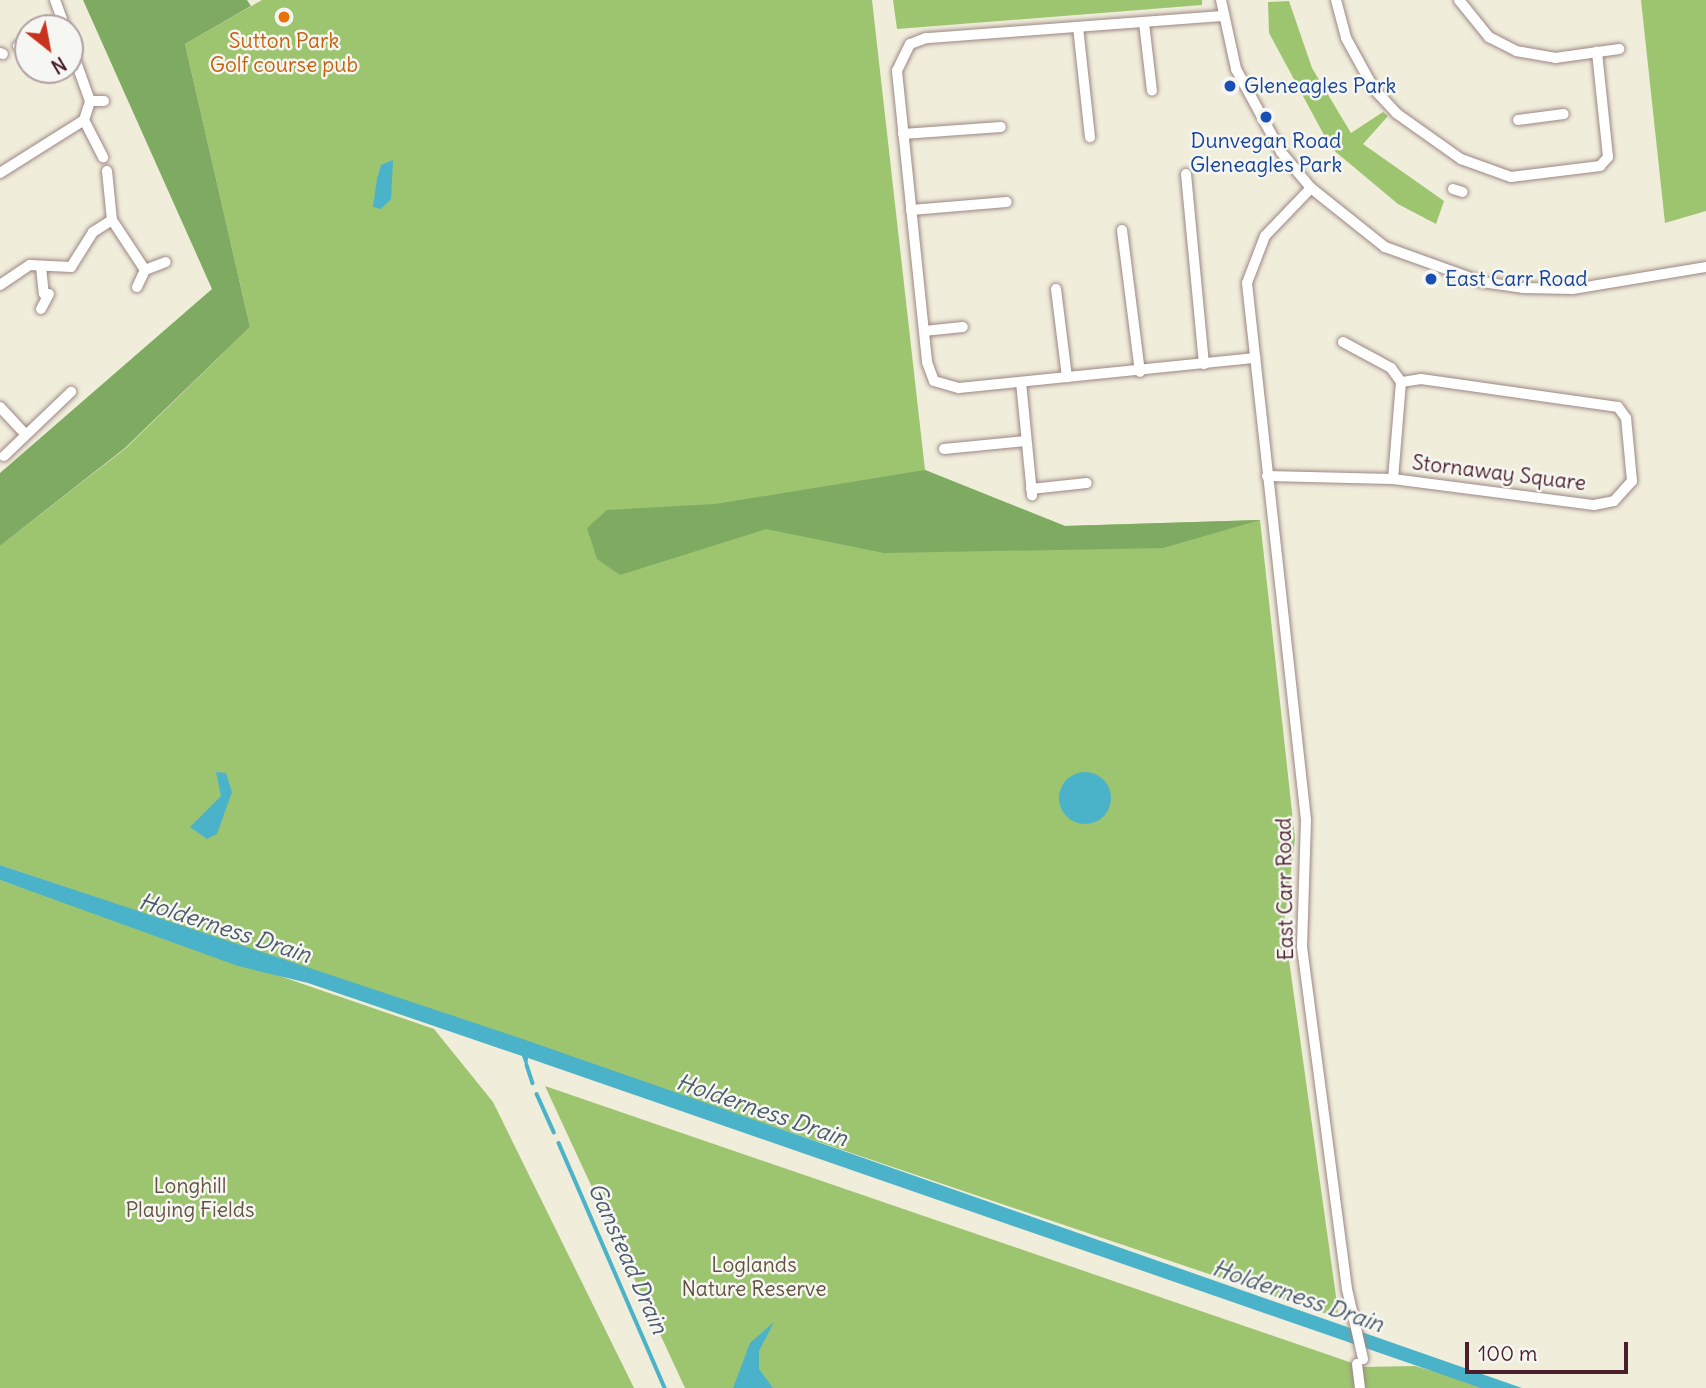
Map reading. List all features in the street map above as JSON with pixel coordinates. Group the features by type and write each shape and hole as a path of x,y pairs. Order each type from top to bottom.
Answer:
{"street":[{"path":"1220,0 1222,16 1257,113 1311,188 1385,247 1482,282 1573,289 1706,267"},
{"path":"1336,0 1346,38 1374,89 1396,113 1461,159 1511,177 1600,166 1608,157 1597,52"},
{"path":"1459,0 1489,37 1510,49 1555,58 1619,49"},
{"path":"1222,16 926,37 910,44 897,71 903,134 927,362 946,388 1139,372 1255,358"},
{"path":"1144,23 1152,91"},
{"path":"1078,27 1090,137"},
{"path":"0,173 84,120 90,102 84,84"},
{"path":"90,102 104,101"},
{"path":"1518,120 1564,114"},
{"path":"84,120 103,157"},
{"path":"903,134 1001,127"},
{"path":"107,171 112,220 145,270"},
{"path":"1186,174 1204,364"},
{"name":"East Carr Road","path":"1311,188 1252,258 1247,283 1306,820 1302,947 1347,1289 1358,1322 1360,1388"},
{"path":"911,210 1007,202"},
{"path":"0,285 30,265 71,267 93,232 112,220"},
{"path":"1122,230 1139,372"},
{"path":"136,291 145,270 166,262"},
{"path":"41,267 47,294 41,309"},
{"path":"1056,289 1067,377"},
{"path":"923,331 963,327"},
{"path":"1347,349 1391,368 1401,382 1393,479"},
{"name":"Stornaway Square","path":"1267,476 1393,479 1594,505 1622,495 1633,475 1626,418 1618,407 1422,379 1401,382"},
{"path":"1021,382 1031,492 1087,483"},
{"path":"5,456 23,432 71,392"},
{"path":"0,407 23,432"},
{"path":"944,449 1026,441"}],"green space":[{"path":"83,0 247,0 251,6 185,44 250,327 125,448 0,546 0,473 212,289"},
{"path":"262,0 872,0 925,470 1065,526 1260,520 1295,839 1284,924 1339,1318 0,865 0,546 126,448 250,327 185,44"},
{"path":"893,0 1202,0 1202,5 897,29"},
{"path":"1641,0 1706,0 1706,211 1665,223"},
{"path":"1289,1 1312,68 1351,133 1383,112 1388,116 1363,144 1444,201 1436,224 1398,204 1331,148 1269,33 1268,2"},
{"path":"925,470 1065,526 1260,520 1163,548 884,553 766,529 620,575 597,559 587,528 607,510 715,504"},
{"name":"Longhill Playing Fields","path":"0,880 434,1029 493,1102 634,1388 0,1388"},
{"name":"Loglands Nature Reserve","path":"545,1086 1364,1367 1415,1366 1492,1388 685,1388"}],"water":[{"path":"393,160 391,199 381,209 373,207 381,165"},
{"path":"216,772 226,773 232,792 217,834 207,839 190,827 221,796"},
{"path":"1085,772 1104,779 1111,798 1104,817 1085,824 1066,817 1059,798 1066,779"},
{"path":"0,865 514,1036 1522,1388 1481,1388 528,1058 527,1070 522,1056 308,983 238,966 0,880"},
{"path":"774,1322 759,1351 759,1369 773,1388 733,1388 750,1343"}],"waterway":[{"name":"Ganstead Drain","path":"527,1065 533,1083"},
{"name":"Ganstead Drain","path":"537,1094 554,1132"},
{"name":"Ganstead Drain","path":"559,1143 665,1388"}],"place":[{"name":"Sutton Park Golf course pub","path":"284,17"},
{"name":"Gleneagles Park","path":"1230,86"},
{"name":"Dunvegan Road Gleneagles Park","path":"1266,117"},
{"name":"East Carr Road","path":"1431,279"}],"water label":[{"name":"Holderness Drain","path":"225,928"},
{"name":"Holderness Drain","path":"762,1110"},
{"name":"Holderness Drain","path":"1298,1296"}]}
